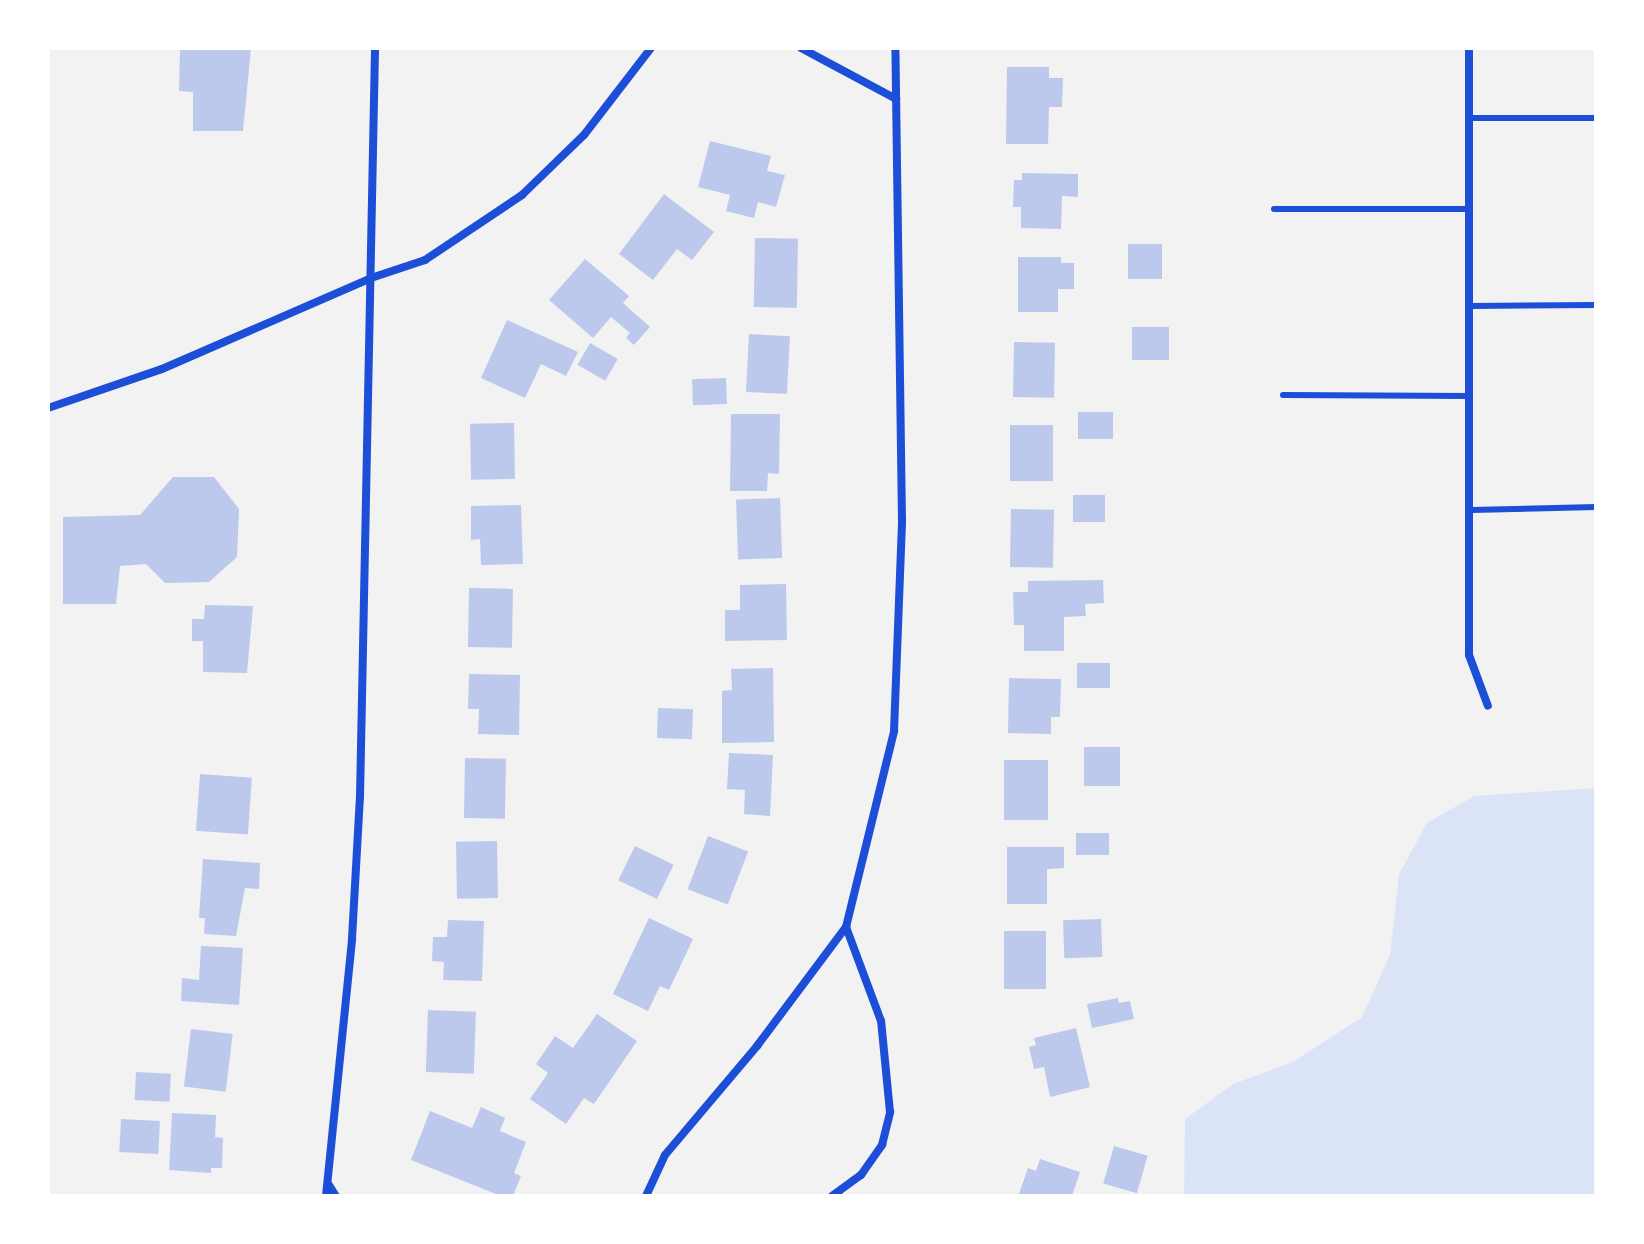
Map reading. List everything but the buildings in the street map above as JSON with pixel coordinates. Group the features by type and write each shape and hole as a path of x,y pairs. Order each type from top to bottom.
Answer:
{"street":[{"path":"326,1196 359,812 375,48"},
{"path":"48,408 162,369 371,278 425,260 522,195 584,135 651,48"},
{"path":"801,48 896,99"},
{"path":"646,1196 665,1155 757,1046 846,927 894,731 898,668 895,48"},
{"path":"1469,48 1469,655 1488,706"},
{"path":"832,1196 861,1175 882,1145 890,1112 881,1021 846,927"},
{"path":"329,1185 336,1196"}],"lane":[{"path":"1470,118 1596,118"},
{"path":"1274,209 1470,209"},
{"path":"1470,306 1596,305"},
{"path":"1283,395 1470,396"},
{"path":"1471,510 1596,507"}],"shaded area":[{"path":"1596,788 1596,1196 1184,1196 1185,1119 1233,1084 1293,1062 1362,1017 1390,955 1399,874 1427,823 1474,796"}]}
